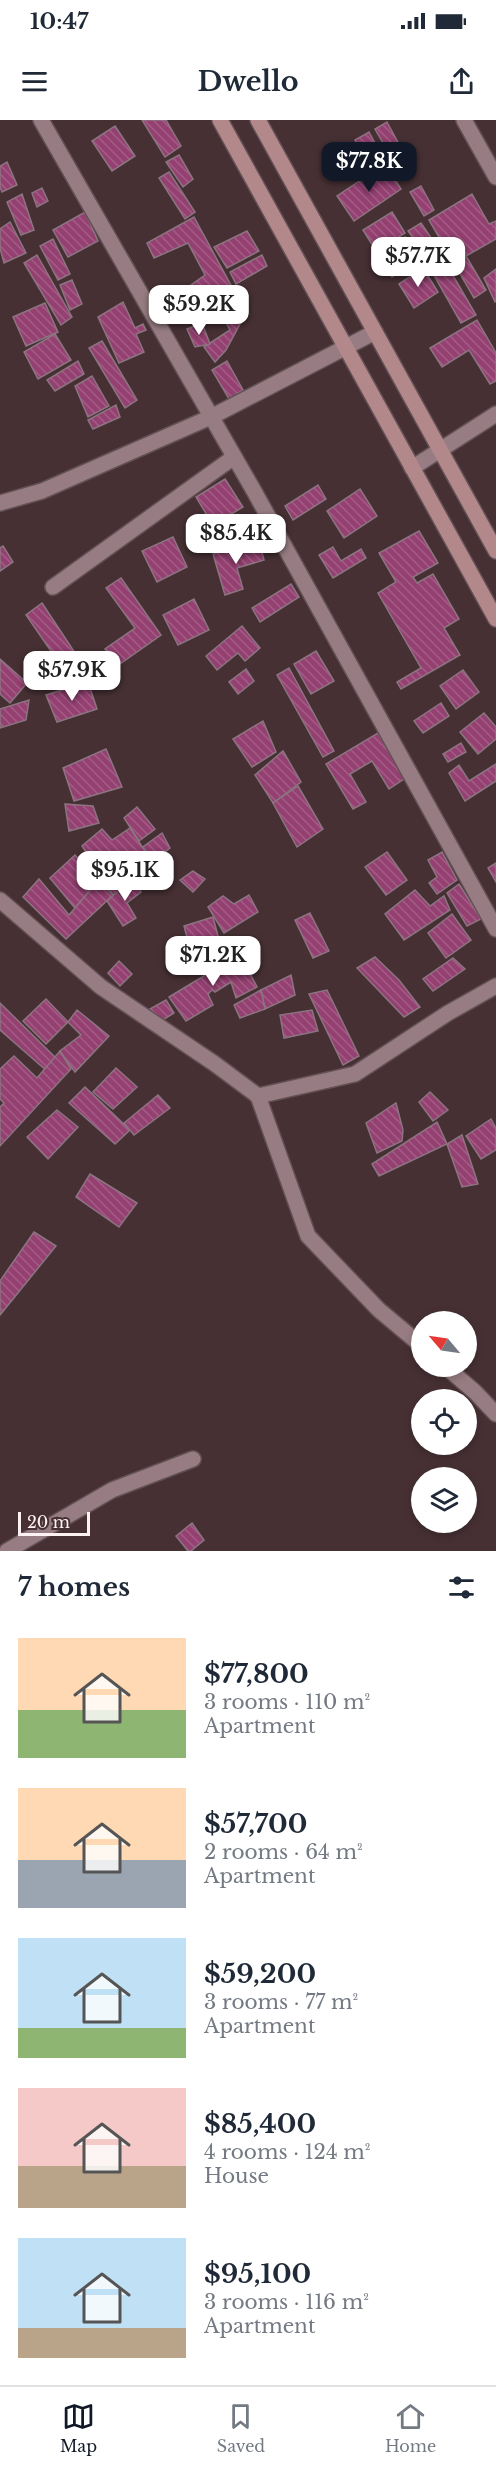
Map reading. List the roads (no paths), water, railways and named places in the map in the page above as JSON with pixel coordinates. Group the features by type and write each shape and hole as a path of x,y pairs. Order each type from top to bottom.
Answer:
{"main road":[{"path":"220,120 496,619"},
{"path":"258,120 496,551"}],"street":[{"path":"41,120 234,457 496,930"},
{"path":"464,120 496,177"},
{"path":"0,503 42,490 211,417 375,332"},
{"path":"412,468 496,414"},
{"path":"53,587 234,457"},
{"path":"0,900 101,987 258,1096 308,1236 379,1310 411,1337"},
{"path":"258,1096 355,1074 448,1013 496,986"},
{"path":"458,1377 496,1414"},
{"path":"7,1551 112,1490 193,1459"}]}
